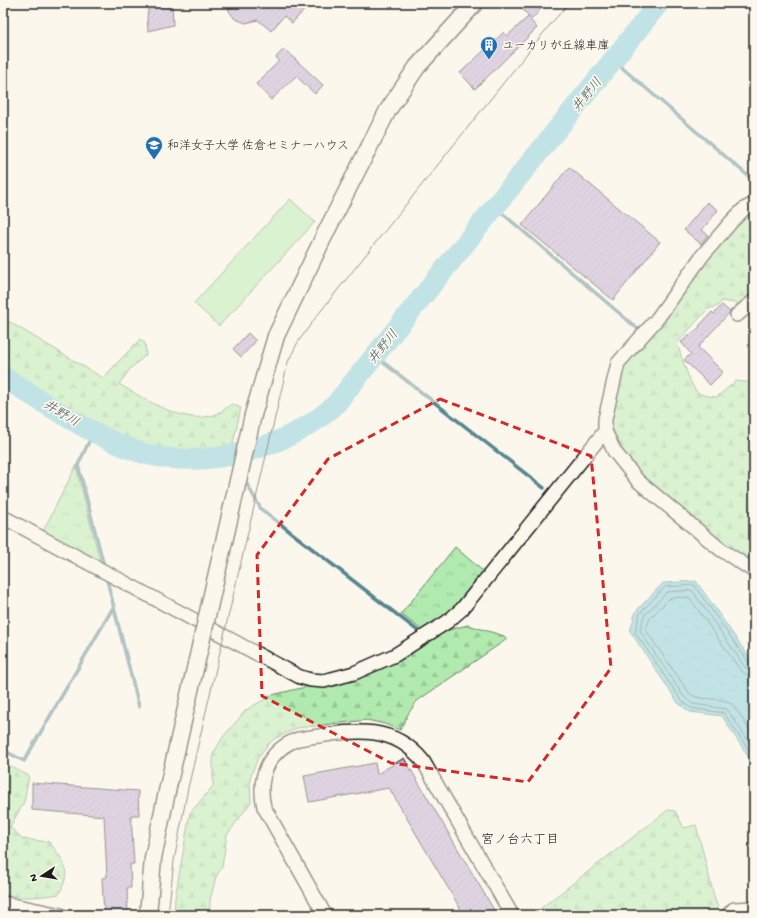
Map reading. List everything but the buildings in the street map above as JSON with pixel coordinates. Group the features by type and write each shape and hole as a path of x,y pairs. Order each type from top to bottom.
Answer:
{"street":[{"path":"148,915 153,858 168,787 253,415 276,336 327,230 388,110 417,67 475,3"},
{"path":"754,204 744,210 732,221 702,256 657,319 618,363 605,419 605,431 614,451 638,480 720,550 754,571"},
{"path":"737,315 754,301"},
{"path":"3,517 300,677 324,681 354,673 395,655 418,642 462,609 605,431"},
{"path":"325,915 264,807 262,797 262,777 268,763 276,752 290,741 366,731 382,734 396,739 412,750 423,761 512,915"},
{"path":"3,903 61,915"},
{"path":"728,915 734,909 754,908"}],"highlighted area":[{"path":"440,399 591,456 611,668 528,782 391,763 262,696 257,555 328,459"}],"green space":[{"path":"290,199 315,222 219,326 194,303"},
{"path":"754,208 754,297 741,304 722,301 718,306 708,309 677,343 693,387 700,394 717,397 736,381 754,383 754,564 722,545 641,476 628,460 621,447 613,430 611,417 619,373 735,222"},
{"path":"3,318 103,378 140,339 145,343 146,355 131,368 119,384 166,410 192,417 205,417 217,414 232,404 241,408 231,452 178,454 160,452 120,440 79,419 3,372"},
{"path":"76,466 101,565 42,533"},
{"path":"455,547 485,573 459,606 424,632 401,614"},
{"path":"468,625 504,636 507,639 417,701 400,730 385,724 367,720 297,728 274,739 264,749 257,760 250,778 251,802 227,835 222,867 216,877 210,900 210,915 174,915 175,898 190,813 213,786 213,754 223,737 246,710 272,695 310,686 444,631"},
{"path":"3,762 29,776 24,802 10,827 23,839 49,842 59,855 63,861 66,872 63,886 59,894 16,897 3,894"},
{"path":"668,810 675,811 684,828 696,825 715,900 721,915 543,915 541,908"}],"water":[{"path":"696,581 754,664 754,766 722,716 690,712 678,703 630,631 636,611 663,583"}],"waterway":[{"name":"井野川","path":"3,377 52,408 104,437 139,452 163,458 216,458 269,444 293,434 316,420 335,405 659,3"},
{"path":"613,60 754,181"},
{"path":"495,207 639,330"},
{"path":"375,356 544,488"},
{"path":"3,387 7,379"},
{"path":"94,431 78,465 104,566"},
{"path":"231,456 236,465"},
{"path":"244,479 261,509 418,631"},
{"path":"106,576 139,707"},
{"path":"3,750 24,761 114,606"}],"tram line":[{"path":"168,915 174,861 188,788 288,362 298,342 316,317 569,3"}],"place":[{"name":"ユーカリが丘線車庫","path":"489,60"},
{"name":"和洋女子大学 佐倉セミナーハウス","path":"154,160"}],"district":[{"name":"宮ノ台六丁目","path":"520,838"}]}
